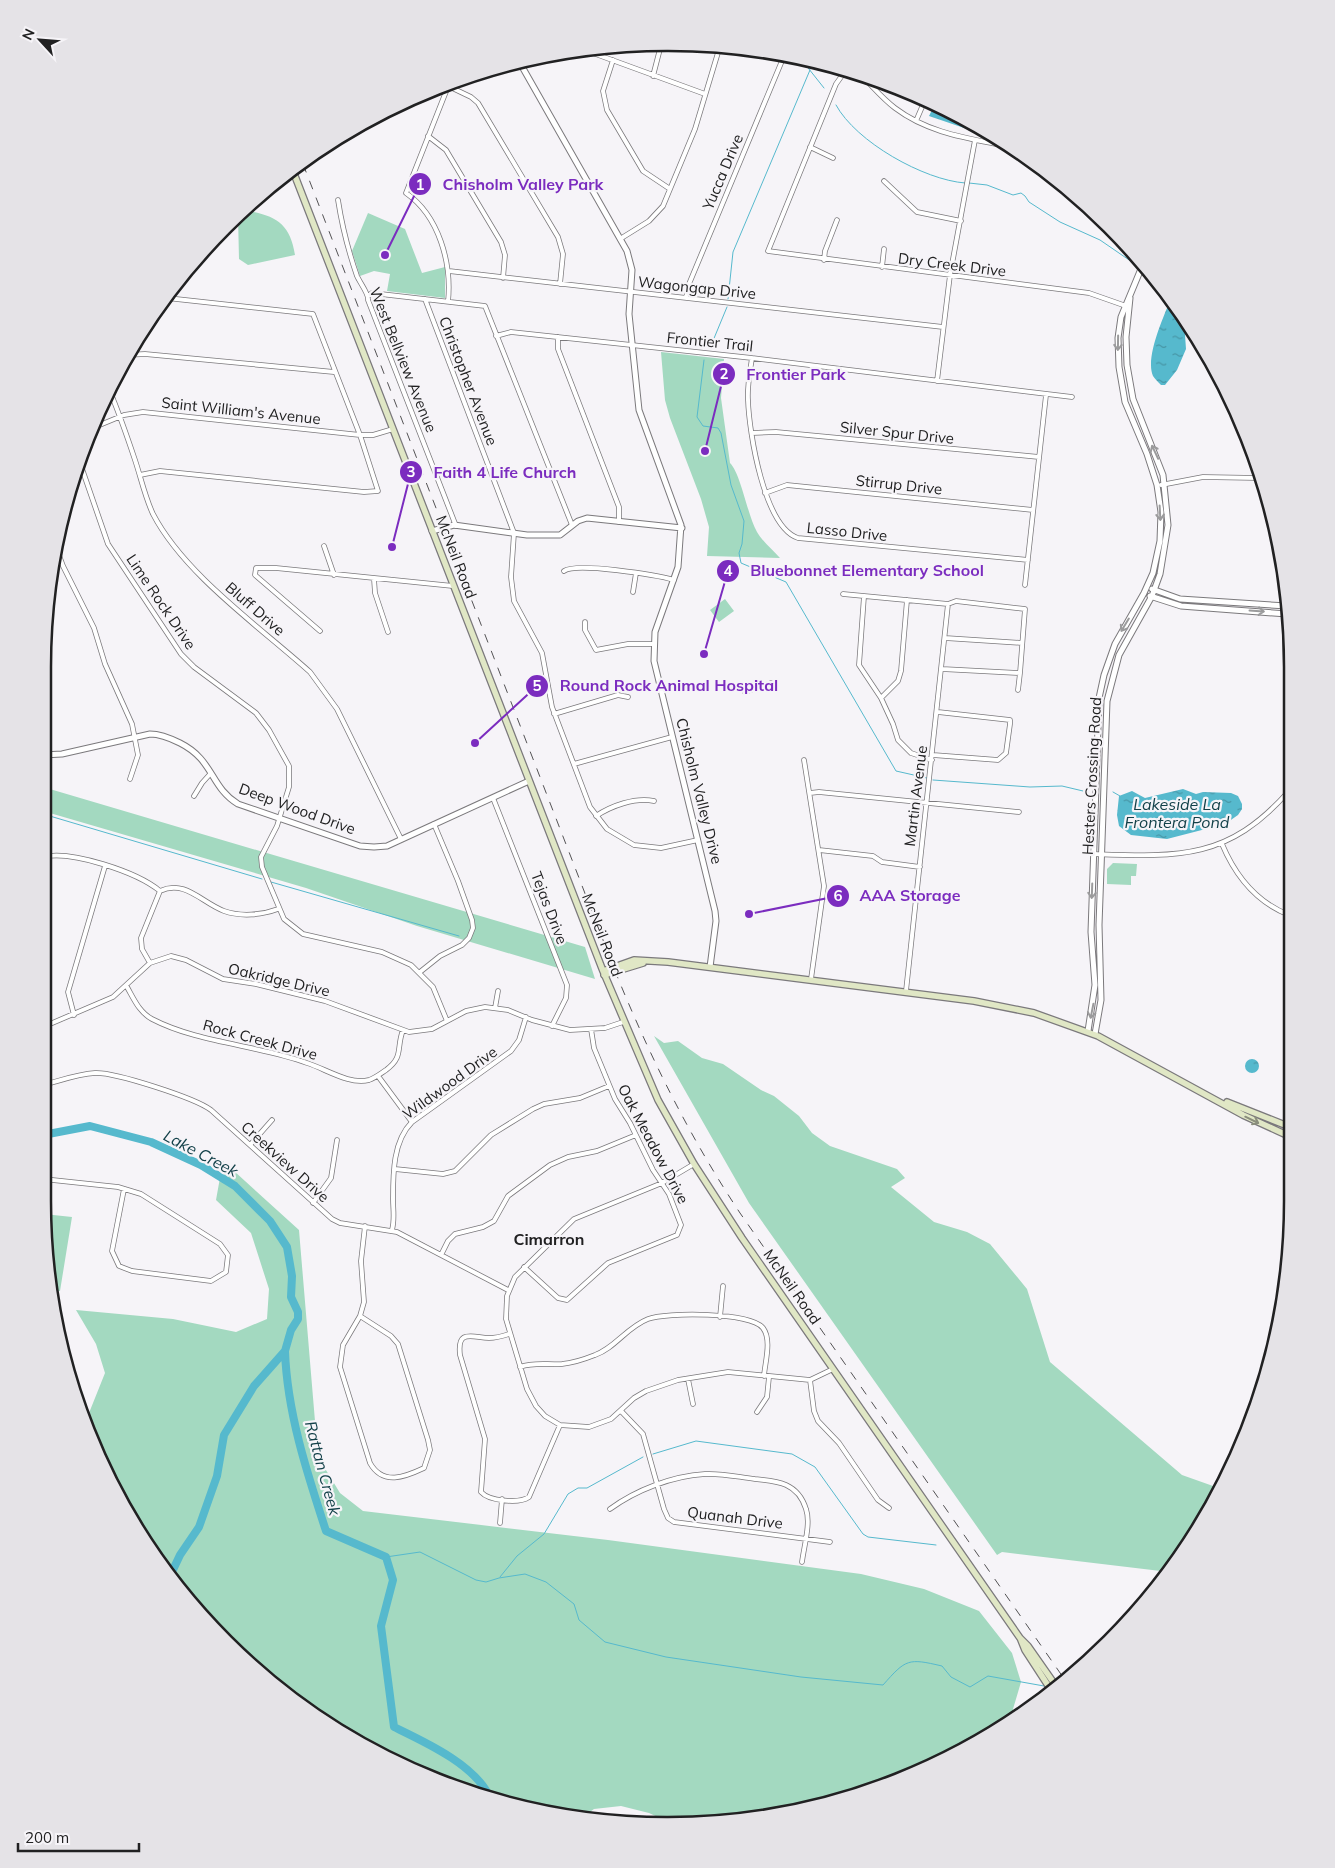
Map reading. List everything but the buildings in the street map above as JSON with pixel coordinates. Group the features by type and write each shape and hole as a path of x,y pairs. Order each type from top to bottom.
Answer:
{"main road":[{"name":"McNeil Road","path":"295,177 623,1022 658,1100 694,1164 833,1369 1020,1638 1028,1646 1053,1681"},
{"path":"604,973 649,961 906,991 1020,1010 1088,1031 1243,1115 1284,1134"},
{"path":"1215,1099 1284,1124"},
{"name":"McNeil Road","path":"1020,1638 1025,1650 1048,1685"}],"street":[{"path":"654,76 660,51"},
{"path":"620,239 656,215 670,189 695,129 718,54"},
{"path":"601,56 705,94"},
{"path":"613,60 603,90 607,110 643,171 650,178 670,189"},
{"name":"Yucca Drive","path":"686,298 689,284 781,62"},
{"name":"Chisholm Valley Drive","path":"523,69 620,239 631,264 629,314 640,416 680,518 682,528 678,567 653,644 655,668 716,921 710,967"},
{"path":"833,158 810,148 836,84 841,76"},
{"path":"873,87 895,108 916,121 952,136 990,143"},
{"path":"456,89 471,96 478,103 558,237 562,254 560,284"},
{"path":"445,93 406,193 418,202 443,247 449,271 448,302"},
{"path":"916,121 922,107"},
{"path":"428,136 440,143 448,152 501,242 505,255 503,278"},
{"path":"937,381 950,275 976,140"},
{"name":"Dry Creek Drive","path":"810,148 768,251 824,260 1089,293 1128,307"},
{"path":"884,181 917,212 961,221"},
{"name":"West Bellview Avenue","path":"338,200 344,238 456,526"},
{"path":"824,260 825,251 837,220"},
{"path":"882,267 884,249"},
{"name":"Wagongap Drive","path":"449,271 943,327"},
{"name":"Hesters Crossing Road","path":"1094,1034 1100,1015 1102,984 1099,925 1106,714 1110,682 1124,644 1155,590 1167,542 1168,511 1165,484 1159,461 1133,399 1127,365 1128,307 1140,273"},
{"path":"368,296 372,293 485,306 572,525"},
{"path":"140,475 160,472 364,492 378,491 360,435 313,314 174,299"},
{"name":"Christopher Avenue","path":"425,299 514,533 510,577 513,594 517,607 542,653 554,714 596,816 612,834 640,847 668,848 698,840"},
{"name":"Hesters Crossing Road","path":"1088,1031 1094,998 1091,932 1099,698 1104,675 1115,644 1147,587 1160,541 1161,512 1157,485 1148,454 1128,409 1120,380 1118,338 1121,317 1128,307"},
{"name":"Frontier Trail","path":"496,336 511,332 752,358 1072,397"},
{"path":"558,337 558,349 619,507 619,522"},
{"path":"137,354 334,372"},
{"name":"Lasso Drive","path":"752,358 748,399 752,433 764,493 787,532 796,537 1028,560"},
{"path":"1025,585 1046,395"},
{"name":"Bluff Drive","path":"113,398 154,516 180,553 226,600 305,667 324,688 337,709 401,840"},
{"name":"Saint William's Avenue","path":"101,424 120,417 143,412 360,435 373,435 392,429"},
{"name":"Silver Spur Drive","path":"752,433 776,432 1039,457"},
{"name":"Lime Rock Drive","path":"83,472 105,537 181,654 194,667 250,708 270,730 290,772 290,784 279,818 261,857 262,867 278,909 288,924 303,934 382,952 405,961 420,972 433,987 447,1021"},
{"path":"1157,485 1215,476 1254,478"},
{"name":"Stirrup Drive","path":"764,493 787,485 1033,510"},
{"path":"446,527 451,521 450,511"},
{"path":"432,531 456,526 514,533 560,535 572,525 587,518 682,528"},
{"path":"446,527 474,528"},
{"path":"324,546 334,575"},
{"path":"61,561 94,628 105,664 127,710 136,738 138,755 130,779"},
{"path":"564,571 576,566 636,573 674,580"},
{"path":"320,631 255,575 254,570 258,567 453,586"},
{"path":"634,592 636,573"},
{"path":"374,579 375,593 388,632"},
{"path":"1147,587 1180,599 1280,606"},
{"path":"1144,593 1181,606 1281,614"},
{"path":"842,594 948,604 956,601 1025,609 1018,690"},
{"path":"864,596 859,664 881,698 894,724 898,740 911,753 932,757 995,761 1002,759 1006,752 1010,720 938,712"},
{"path":"881,698 898,681 901,671 907,600"},
{"name":"Martin Avenue","path":"906,991 938,712 948,604"},
{"path":"585,622 585,630 596,650 628,644 653,644"},
{"path":"945,638 1022,643"},
{"path":"942,669 1020,673"},
{"path":"745,692 771,682"},
{"path":"554,714 618,696 628,698"},
{"name":"Deep Wood Drive","path":"51,755 62,754 156,734 174,740 198,754 223,792 232,800 279,818 367,847 387,846 529,781"},
{"path":"574,764 672,737"},
{"path":"804,760 819,850 823,893 812,979"},
{"path":"194,796 211,773"},
{"path":"810,793 819,792 1019,812"},
{"path":"1094,854 1175,855 1222,844 1270,813 1284,797"},
{"name":"Tejas Drive","path":"493,798 567,985 566,998 552,1026"},
{"path":"596,816 614,806 643,800 654,801"},
{"path":"420,972 435,958 462,945 470,938 472,928 472,920 458,881 434,824"},
{"path":"1222,844 1244,883 1266,902 1284,912"},
{"path":"819,850 873,856 882,862 920,867"},
{"path":"51,856 68,855 144,878 160,891"},
{"path":"74,1015 68,992 105,866"},
{"path":"160,891 170,888 187,890 227,912 260,914 278,909"},
{"path":"51,1024 113,997 127,987 150,963 142,949 141,938 160,891"},
{"path":"1093,956 1098,963 1099,980 1102,984"},
{"name":"Oakridge Drive","path":"150,963 168,957 181,958 223,979 256,984 325,1001 403,1030 422,1031 472,1009 495,1008 570,1030 608,1027 623,1022"},
{"name":"Rock Creek Drive","path":"127,987 144,1013 159,1022 200,1037 256,1048 306,1062 352,1080 368,1080 378,1076"},
{"path":"495,1008 498,991"},
{"name":"Wildwood Drive","path":"392,1230 395,1219 396,1169 400,1139 412,1122 511,1051 519,1040 526,1017"},
{"name":"Oak Meadow Drive","path":"524,1267 558,1298 567,1300 614,1260 677,1235 681,1225 662,1183 653,1170 609,1086 593,1044 591,1029"},
{"path":"403,1030 397,1060 378,1076 412,1122"},
{"name":"Creekview Drive","path":"51,1083 88,1074 109,1075 200,1103 336,1221 392,1230 508,1290"},
{"path":"396,1169 443,1174 455,1171 491,1135 532,1109 544,1104 580,1098 609,1086"},
{"path":"250,1145 272,1120"},
{"path":"441,1255 449,1239 455,1234 490,1224 508,1196 550,1165 568,1157 597,1151 636,1135"},
{"path":"313,1202 331,1178 337,1140"},
{"path":"694,1164 662,1183 574,1219 515,1277 508,1290 505,1312 509,1334 527,1389 536,1406 545,1416 560,1425 582,1428 596,1426 605,1422 621,1411 634,1398 646,1391 672,1382 728,1372 810,1380 833,1369"},
{"path":"51,1180 124,1188 141,1194 220,1244 228,1255 226,1272 211,1281 132,1271 119,1266 112,1251 124,1188"},
{"path":"360,1316 391,1336 398,1344 428,1440 430,1450 424,1468 399,1478 379,1474 370,1463 340,1366 343,1345 360,1316 364,1292 361,1261 365,1226"},
{"path":"720,1317 723,1286"},
{"path":"520,1367 540,1363 565,1364 596,1355 632,1326 649,1318 671,1314 750,1320 760,1324 764,1329 768,1342 764,1376"},
{"path":"509,1334 494,1338 466,1336 461,1340 459,1350 484,1439 481,1492 484,1495 519,1501 529,1497 560,1425"},
{"path":"757,1412 767,1397 770,1377"},
{"path":"688,1379 694,1404"},
{"path":"810,1380 814,1411 818,1420 839,1443 878,1500 889,1508"},
{"name":"Quanah Drive","path":"621,1411 643,1434 668,1518 674,1522 830,1542"},
{"path":"610,1509 634,1492 699,1474 786,1483 794,1489 806,1509 808,1518 802,1562"},
{"path":"500,1523 502,1499"}],"green space":[{"path":"253,212 272,218 285,228 293,244 295,255 248,265 239,259 238,226"},
{"path":"368,213 405,229 422,273 445,267 445,298 387,291 390,274 374,271 360,276 352,251"},
{"path":"661,352 724,359 721,398 730,463 734,468 757,532 780,558 707,556 709,527 701,499 665,400"},
{"path":"725,599 734,611 719,622 710,610"},
{"path":"51,789 585,947 595,979 417,926 306,888 51,813"},
{"path":"1113,863 1137,864 1136,876 1131,876 1131,885 1107,884 1107,869"},
{"path":"654,1036 664,1043 678,1041 702,1058 723,1064 761,1090 774,1096 799,1116 812,1133 830,1146 897,1169 905,1178 891,1187 934,1222 967,1232 990,1244 1027,1289 1050,1362 1182,1475 1213,1486 1180,1543 1160,1571 1002,1552 997,1555 749,1203"},
{"path":"223,1161 299,1230 318,1457 340,1493 363,1511 608,1540 861,1574 924,1589 979,1611 1012,1653 1021,1682 1013,1711 976,1734 940,1753 866,1784 788,1805 708,1815 668,1817 656,1816 621,1806 594,1809 591,1811 547,1805 508,1796 432,1770 359,1734 325,1713 261,1664 204,1607 179,1576 155,1543 134,1509 115,1473 89,1413 105,1373 96,1344 76,1310 173,1319 236,1332 267,1319 269,1289 251,1233 216,1200"},
{"path":"52,1215 72,1217 60,1291 57,1281"}],"water":[{"path":"931,111 966,129 929,116"},
{"path":"1167,307 1185,333 1186,349 1177,370 1165,385 1161,385 1153,376 1151,359"},
{"name":"Lakeside La Frontera Pond","path":"1183,789 1196,794 1203,792 1231,793 1238,796 1242,809 1238,815 1225,824 1167,839 1131,835 1119,826 1117,815 1119,796 1132,791 1145,798"},
{"path":"1249,1059 1255,1059 1259,1066 1255,1073 1249,1073 1245,1069 1245,1063"}],"waterway":[{"path":"808,68 824,88"},
{"path":"728,299 733,252 810,70"},
{"path":"836,105 859,132 893,157 930,175 965,183"},
{"path":"969,183 987,185 1013,195 1021,193 1029,202 1060,222 1100,240 1131,262"},
{"path":"710,348 727,307"},
{"path":"704,360 697,417 703,426 718,428 721,433 731,485 744,521 742,544 739,553 741,563 786,582 896,771 927,778"},
{"path":"933,780 1030,787 1062,786 1083,791"},
{"path":"1113,792 1120,796"},
{"path":"51,816 262,879"},
{"path":"271,882 459,936"},
{"name":"Lake Creek","path":"51,1133 90,1126 151,1142 201,1165 235,1186 270,1221 287,1247 292,1276 291,1297 298,1312 298,1319 291,1330 285,1351 254,1386 224,1435 217,1476 199,1527 180,1555 174,1569"},
{"name":"Rattan Creek","path":"285,1351 290,1397 299,1442 326,1531 386,1557 393,1580 381,1626 394,1727 434,1747 462,1765 485,1789"},
{"path":"653,1454 696,1441 792,1454 815,1467 863,1534 868,1537 936,1545"},
{"path":"500,1577 517,1556 544,1534 568,1494 578,1488 587,1488 643,1457"},
{"path":"386,1557 420,1552 476,1580 486,1582 525,1574 546,1582 574,1604 579,1620 605,1642 666,1657 801,1677 883,1685 903,1665 922,1662 942,1666 951,1677 970,1687 988,1676 1044,1686"}],"railway":[{"path":"305,169 615,971 656,1065 704,1155 740,1213 1061,1674"}],"place":[{"name":"Chisholm Valley Park","path":"385,255"},
{"name":"Frontier Park","path":"705,451"},
{"name":"Faith 4 Life Church","path":"392,547"},
{"name":"Bluebonnet Elementary School","path":"704,654"},
{"name":"Round Rock Animal Hospital","path":"475,743"},
{"name":"AAA Storage","path":"749,914"}],"district":[{"name":"Cimarron","path":"549,1239"}]}
